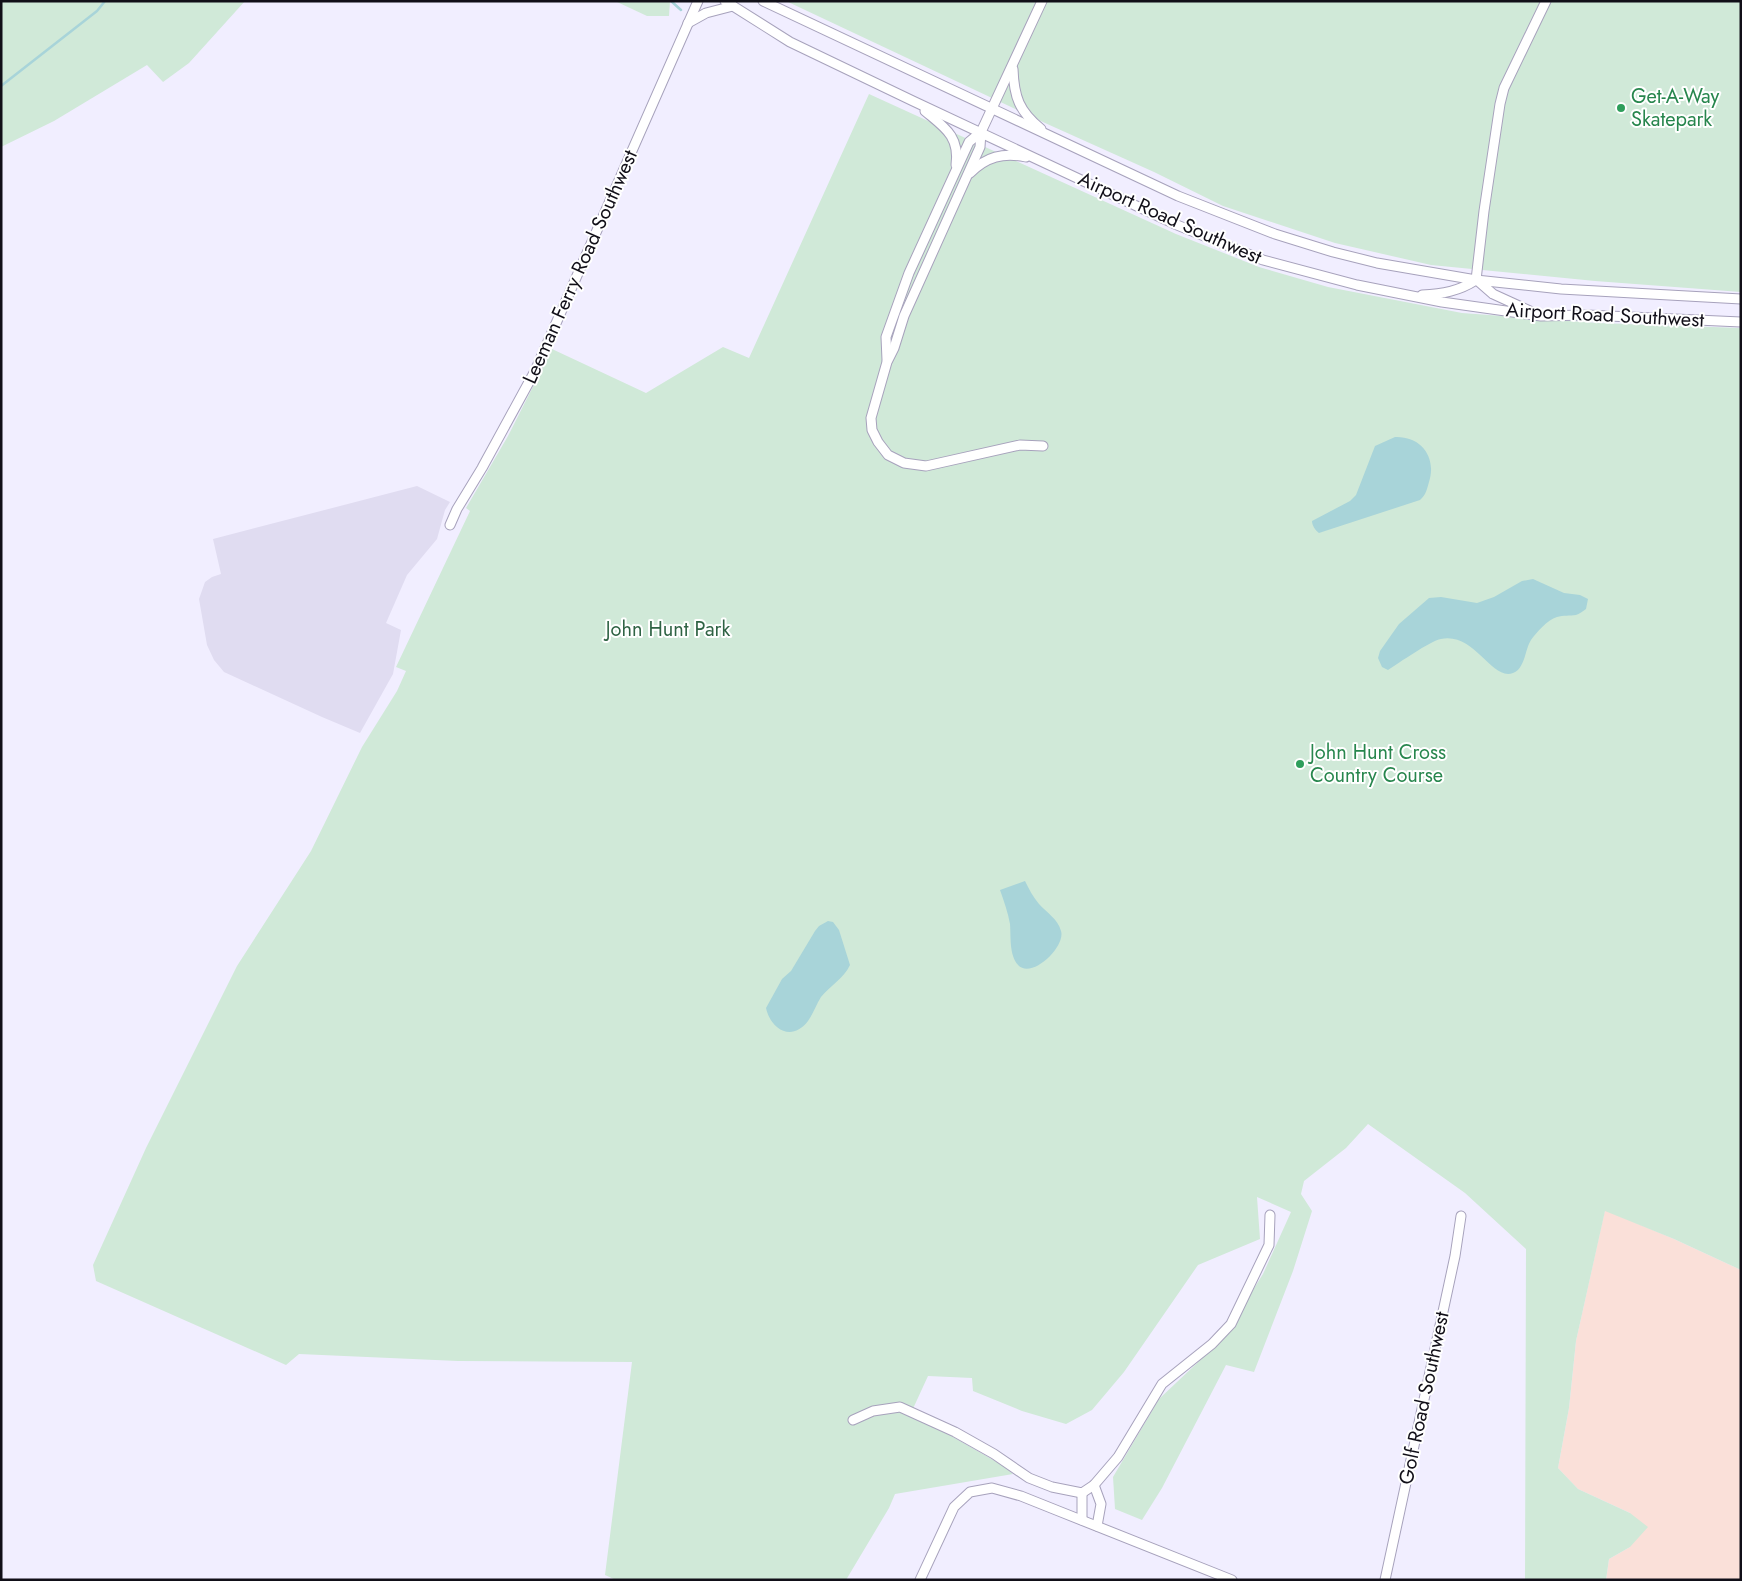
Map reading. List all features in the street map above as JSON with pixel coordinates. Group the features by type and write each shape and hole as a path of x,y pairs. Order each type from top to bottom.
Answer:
{"street":[{"name":"Leeman Ferry Road Southwest","path":"450,525 457,509 482,468 535,371 698,1"},
{"name":"Airport Road Southwest","path":"763,1 1178,196 1275,234 1377,263 1476,280 1561,289 1741,299"},
{"path":"1042,1 981,132 980,147 904,316 894,348 887,362 871,418 872,430 878,442 888,455 904,463 926,466 1020,446 1044,446"},
{"path":"1411,296 1450,292 1468,286 1476,280 1484,211 1504,88 1546,1"},
{"path":"688,23 706,13 729,4"},
{"name":"Airport Road Southwest","path":"729,4 790,42 913,101 1177,225 1263,260 1357,286 1449,303 1541,316 1741,322"},
{"path":"1012,66 1016,97 1023,112 1051,137"},
{"path":"913,101 944,126 952,135 957,158 955,172"},
{"path":"887,362 886,337 909,273 969,142 981,132"},
{"path":"966,177 977,166 994,157 1007,154 1041,160"},
{"path":"1476,280 1493,294 1541,316"},
{"path":"853,1420 873,1411 900,1407 955,1432 994,1454 1029,1478 1052,1487 1082,1493 1094,1485 1118,1457 1162,1384 1212,1344 1231,1324 1269,1245 1270,1215"},
{"name":"Golf Road Southwest","path":"1385,1580 1455,1256 1461,1216"},
{"path":"1094,1485 1101,1504 1097,1526"},
{"path":"920,1580 954,1506 970,1492 992,1488 1020,1496 1232,1580"},
{"path":"1082,1493 1082,1520"}],"shaded area":[{"path":"1395,437 1412,440 1419,444 1429,457 1431,473 1424,496 1420,500 1319,533 1312,521 1350,501 1356,495 1375,446"},
{"path":"417,486 450,502 445,510 437,539 407,575 386,623 401,630 393,674 360,733 224,672 214,660 207,645 199,599 205,582 221,574 213,539"},
{"path":"1533,579 1564,593 1580,595 1588,599 1586,609 1580,613 1557,617 1542,627 1531,640 1517,671 1505,674 1497,670 1464,642 1453,639 1436,641 1388,670 1382,667 1378,658 1380,651 1399,624 1429,598 1441,597 1477,603 1494,597 1522,581"},
{"path":"1025,881 1031,893 1052,916 1061,931 1058,945 1053,952 1039,965 1031,968 1024,968 1018,965 1013,956 1010,924 1000,890"},
{"path":"828,921 833,922 839,930 850,965 844,974 821,997 810,1018 802,1027 795,1031 783,1031 772,1022 766,1008 782,979 791,971 815,931 819,926"},
{"path":"1605,1210 1741,1270 1741,1580 1606,1580 1609,1559 1630,1547 1630,1513 1578,1489 1558,1468 1569,1408 1576,1341"}],"green space":[{"path":"1,1 245,1 189,63 163,82 147,65 54,121 1,147"},
{"path":"615,1 670,1 669,16 647,16"},
{"path":"786,1 1741,1 1741,292 1595,281 1431,265 1335,243 1223,206"},
{"name":"John Hunt Park","path":"869,94 1176,234 1259,267 1328,287 1462,313 1599,323 1741,328 1741,1270 1674,1239 1605,1211 1576,1341 1569,1408 1558,1468 1578,1489 1630,1513 1648,1527 1630,1547 1609,1559 1606,1580 1525,1580 1526,1249 1465,1193 1368,1124 1346,1148 1304,1181 1301,1194 1312,1211 1293,1271 1254,1372 1226,1365 1162,1488 1142,1520 1115,1509 1113,1477 1159,1399 1213,1348 1234,1320 1263,1274 1291,1212 1257,1197 1260,1239 1198,1265 1124,1372 1092,1410 1066,1424 1022,1411 973,1391 972,1378 928,1376 911,1413 1002,1465 1013,1474 895,1494 889,1508 846,1580 616,1580 605,1575 632,1362 458,1361 299,1354 286,1365 96,1281 93,1265 146,1148 237,966 311,851 362,747 397,691 406,671 396,667 470,511 466,508 508,436 552,349 646,393 723,347 749,358"}],"waterway":[{"path":"1,86 97,11 105,1"},
{"path":"671,1 681,10"}],"place":[{"name":"Get-A-Way Skatepark","path":"1621,108"},
{"name":"John Hunt Cross Country Course","path":"1300,764"}]}
